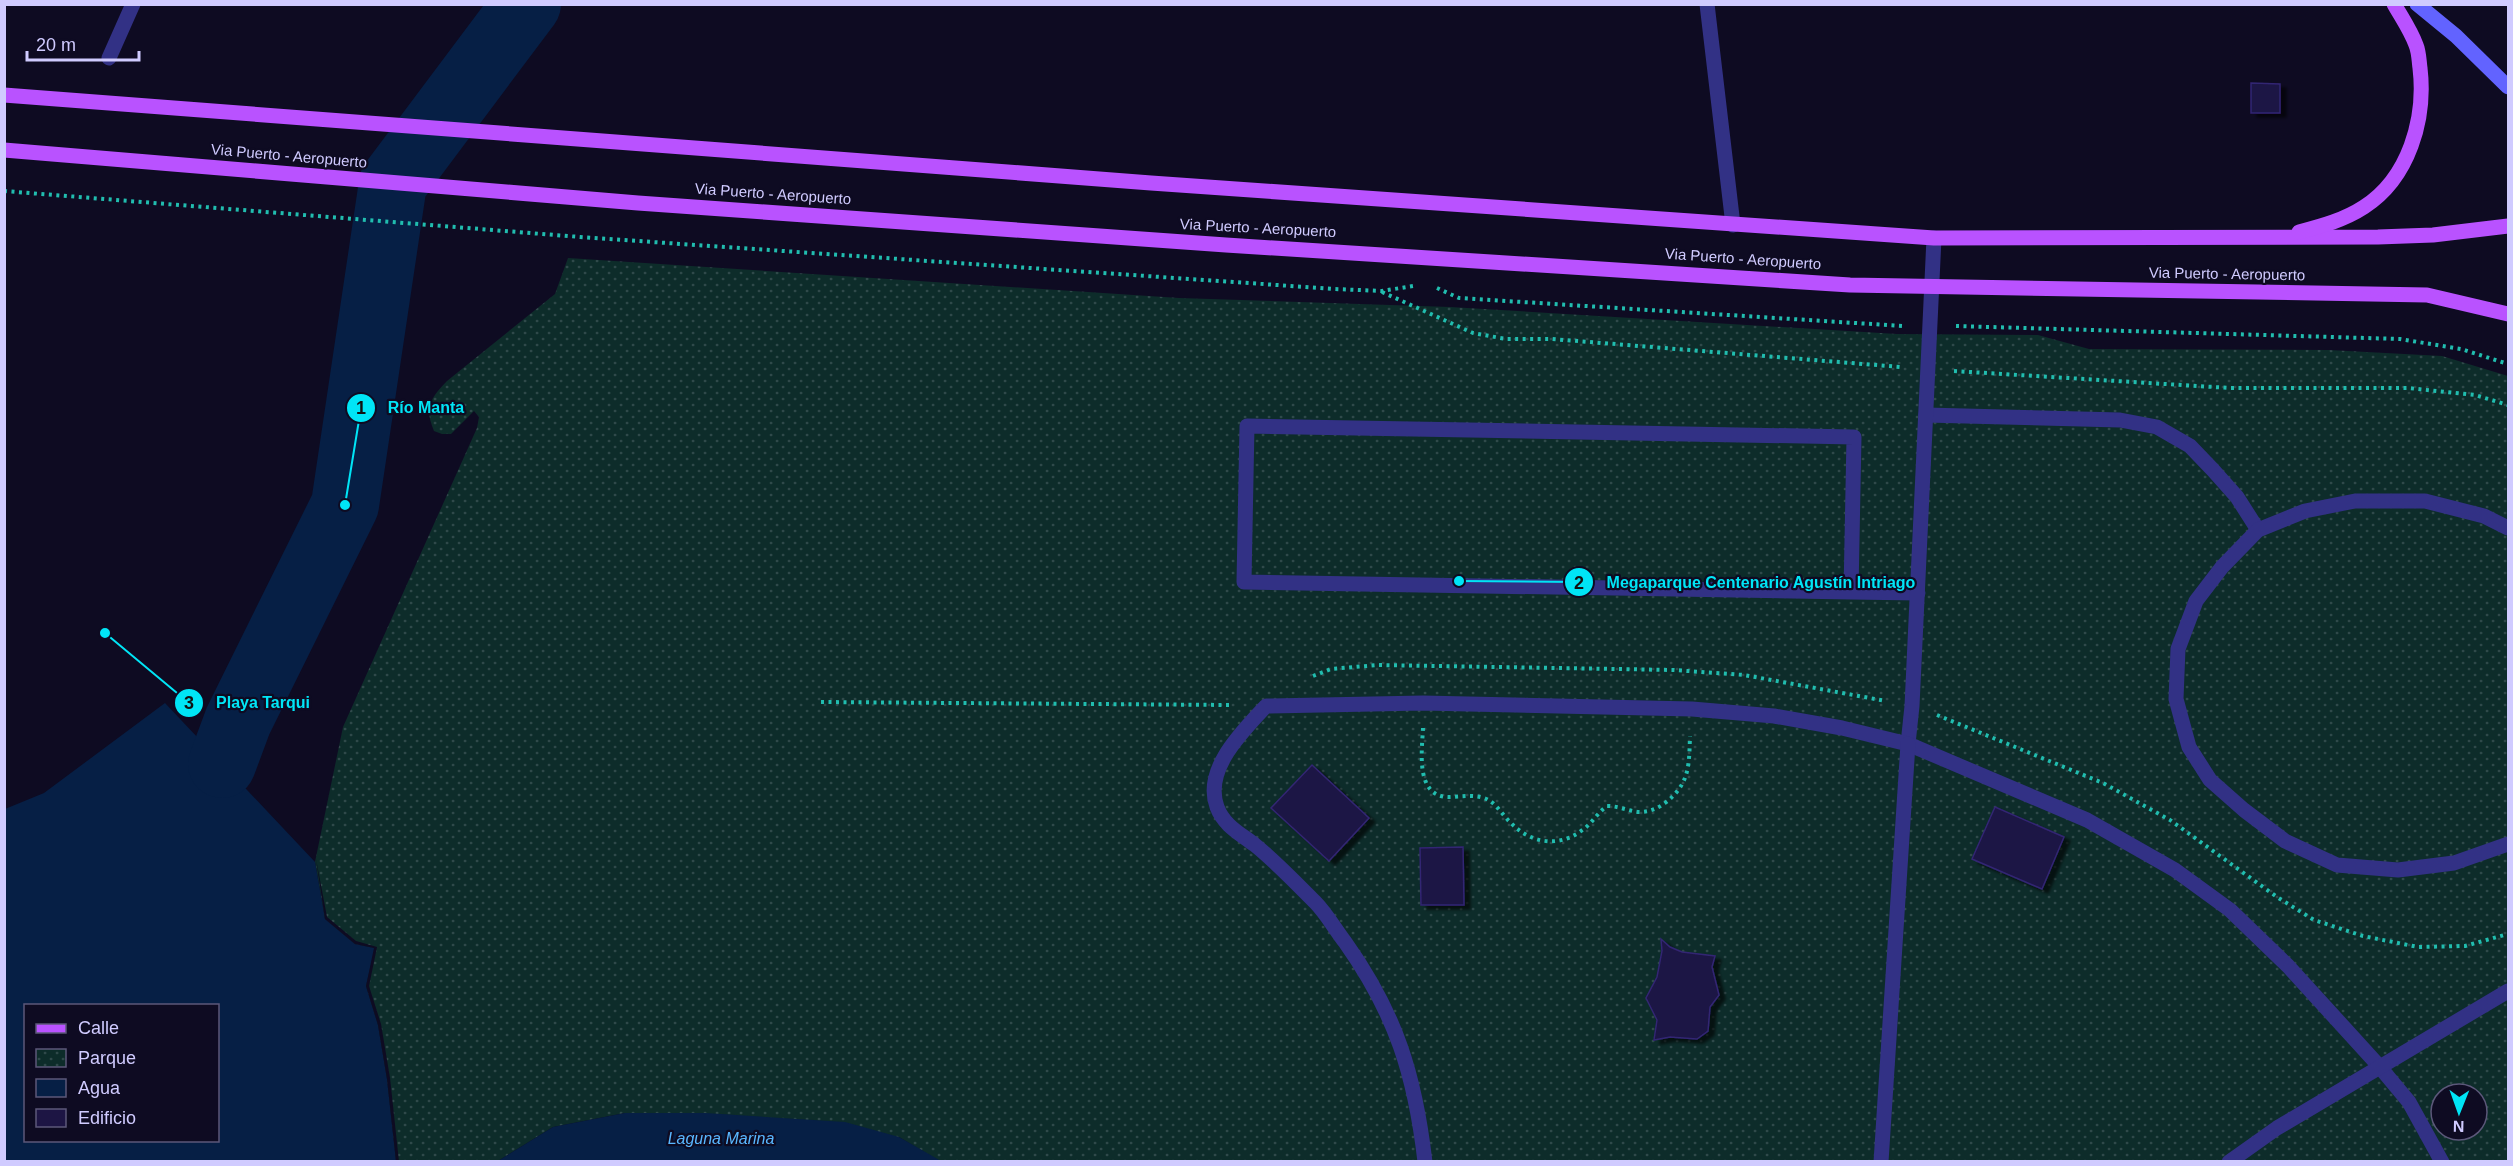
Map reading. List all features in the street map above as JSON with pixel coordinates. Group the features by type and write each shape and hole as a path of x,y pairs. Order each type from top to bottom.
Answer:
{"main road":[{"path":"2280,237 2335,222 2365,207 2385,188 2402,165 2417,136 2422,106 2417,47 2394,4"},
{"path":"2416,4 2456,36 2508,87"},
{"path":"4,95 637,145 1934,238 2378,237 2433,235 2508,226"},
{"name":"Via Puerto - Aeropuerto","path":"4,150 638,203 1214,244 1850,285 2427,295 2508,314"}],"street":[{"path":"109,58 133,4"},
{"path":"1707,4 1733,225"},
{"path":"1881,1161 1912,706 1934,238"},
{"path":"1926,415 2120,420 2157,428 2190,446 2237,497 2258,530"},
{"path":"1851,592 1854,436 1246,426 1244,582 1851,592 1918,593"},
{"path":"2508,528 2484,516 2425,501 2355,501 2305,511 2258,530 2222,567 2196,601 2178,648 2176,699 2189,747 2210,780 2244,810 2285,841 2337,865 2398,870 2454,863 2508,844"},
{"path":"1425,1161 1420,1121 1406,1056 1383,1004 1354,955 1317,904 1256,846 1229,826 1217,807 1214,787 1221,765 1233,745 1266,706 1423,704 1692,710 1774,717 1842,728 1908,744 2087,819 2175,870 2230,910 2288,966 2379,1066 2409,1102 2442,1161"},
{"path":"2229,1161 2277,1128 2508,991"}],"path":[{"path":"4,191 580,237 1370,291 1416,285"},
{"path":"1427,283 1459,298 1930,327 1970,325 2400,339 2461,349 2508,364"},
{"path":"1303,680 1331,669 1378,665 1674,670 1744,675 1912,706 2103,783 2170,820 2277,897 2314,920 2363,936 2418,947 2465,946 2508,934"},
{"path":"821,702 1266,706"},
{"path":"1423,704 1423,775 1427,787 1438,796 1486,798 1518,831 1533,839 1548,843 1568,839 1582,831 1597,813 1608,806 1638,812 1649,811 1673,797 1684,784 1689,767 1692,710"}],"green space":[{"path":"568,258 1179,298 1450,307 1897,334 2038,335 2089,349 2329,350 2442,356 2508,376 2508,1161 941,1162 899,1137 625,1113 553,1127 498,1161 396,1161 387,1079 378,1025 366,986 374,948 355,944 325,919 315,862 343,727 477,428 479,417 474,411 451,434 434,431 429,416 430,404 447,381 555,294"}],"water":[{"path":"165,703 315,862 325,919 355,944 375,948 366,986 378,1025 387,1079 396,1161 5,1162 5,809 44,793"},
{"name":"Laguna Marina","path":"625,1113 705,1113 845,1122 899,1137 941,1161 498,1161 553,1127"}],"pier":[{"path":"316,859 327,917 356,941 377,947 369,986 381,1024 390,1078 399,1162 396,1161 387,1079 378,1025 366,986 374,948 355,944 325,919"}],"building":[{"path":"2251,83 2280,84 2280,113 2251,113"},
{"path":"1312,765 1369,818 1329,861 1271,808"},
{"path":"1995,807 2064,837 2042,889 1972,859"},
{"path":"1463,847 1464,905 1421,905 1420,848"},
{"path":"1661,939 1670,947 1682,952 1715,956 1712,967 1719,995 1710,1007 1708,1031 1697,1039 1670,1037 1654,1040 1657,1020 1646,998 1657,977 1662,951"}],"waterway":[{"path":"222,764 238,721 345,505 393,183 527,4"}],"place":[{"name":"Río Manta","path":"345,505"},
{"name":"Megaparque Centenario Agustín Intriago","path":"1459,581"},
{"name":"Playa Tarqui","path":"105,633"}]}
